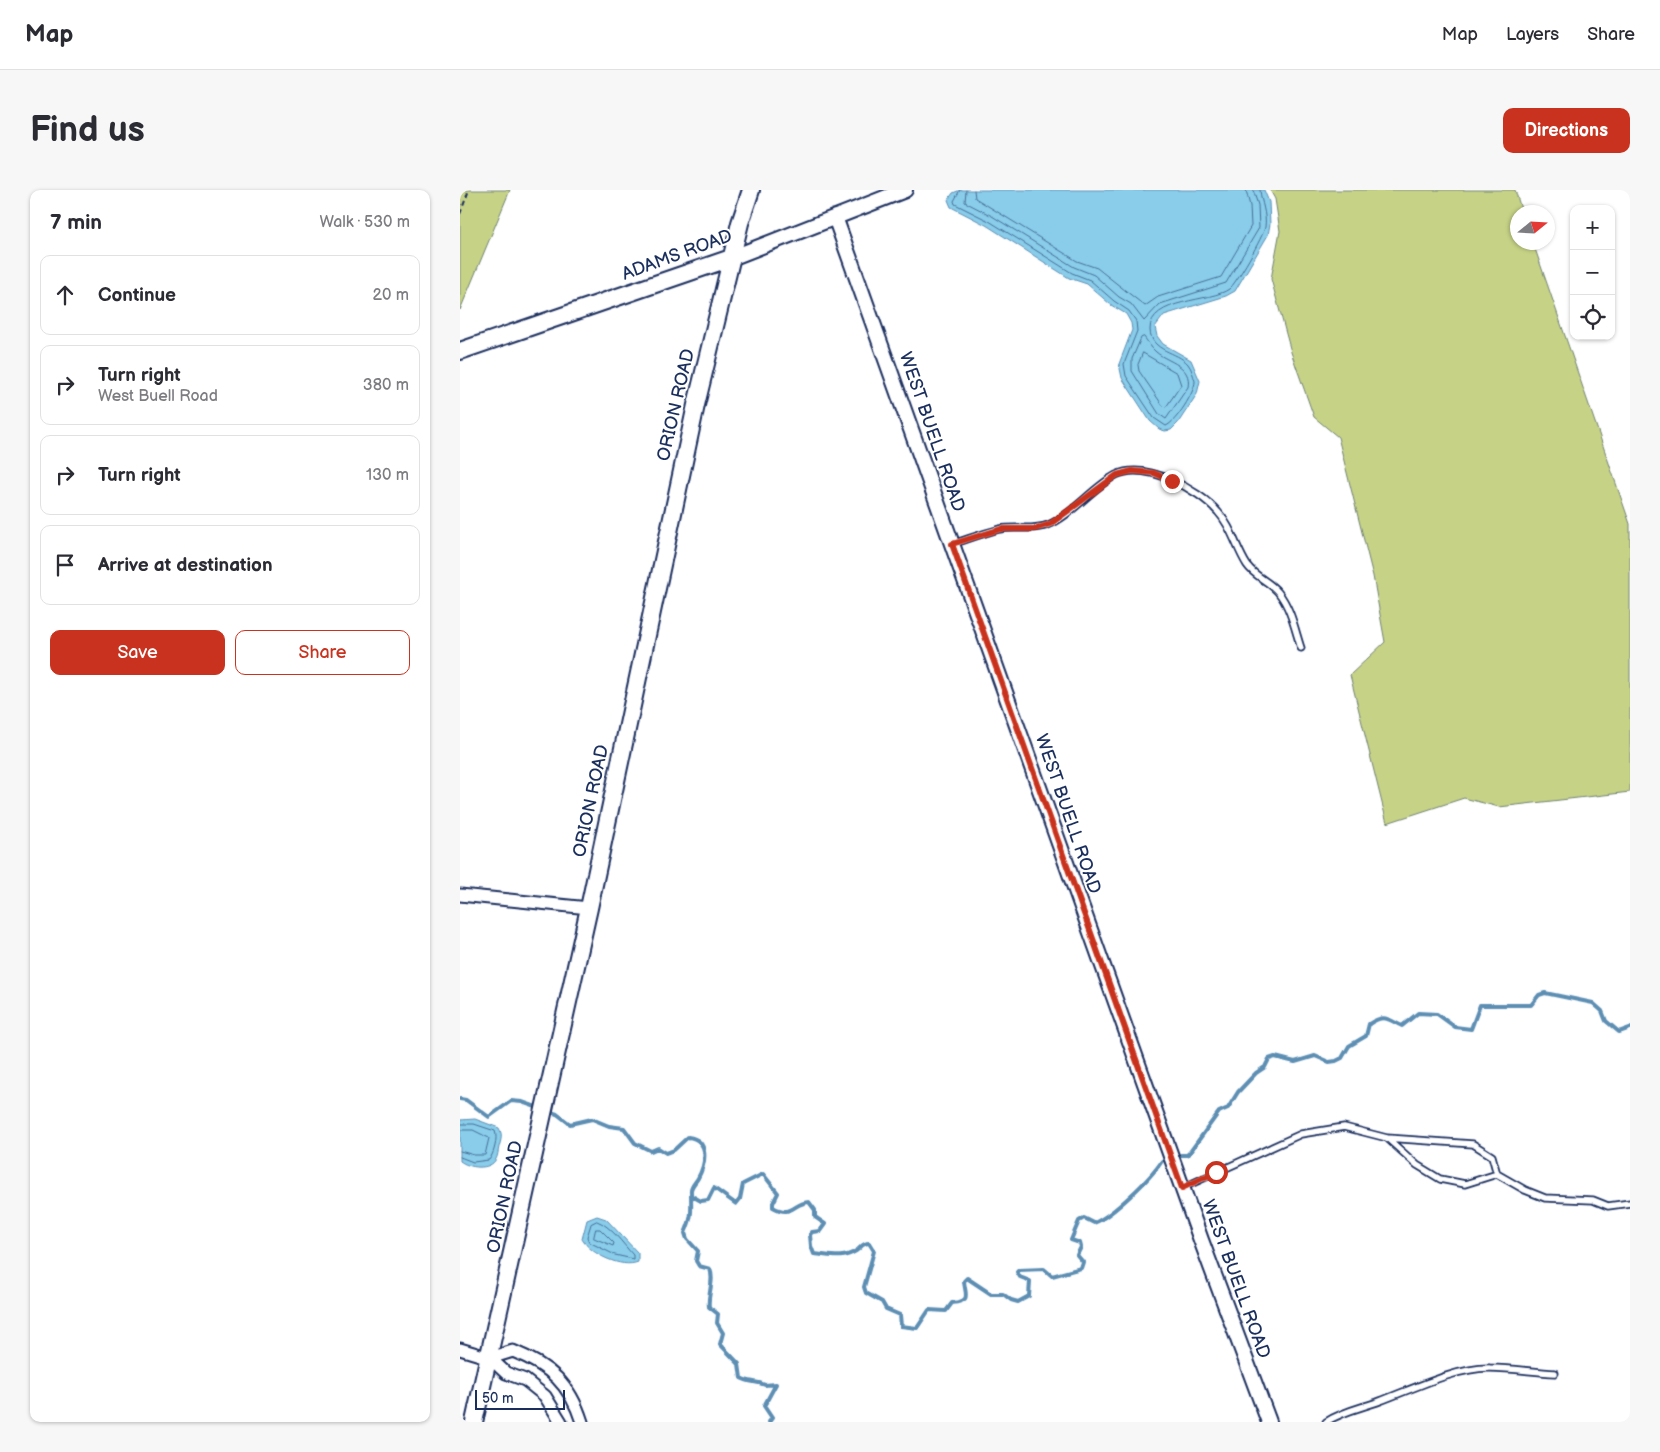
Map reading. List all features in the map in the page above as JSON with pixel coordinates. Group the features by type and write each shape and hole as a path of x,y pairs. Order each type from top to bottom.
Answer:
{"main road":[{"name":"ORION ROAD","path":"474,1422 490,1358 589,908 696,405 731,258 751,190"},
{"name":"ADAMS ROAD","path":"460,351 731,258"}],"street":[{"name":"ADAMS ROAD","path":"731,258 905,190"},
{"name":"WEST BUELL ROAD","path":"835,216 1182,1188 1269,1422"},
{"path":"460,895 589,908"},
{"path":"460,1349 490,1358 506,1373 525,1380 545,1396 562,1422"},
{"path":"490,1358 513,1351 535,1360 560,1379 573,1399 582,1422"},
{"path":"539,1391 551,1372"}],"lane":[{"path":"952,544 1001,529 1035,529 1050,524 1117,475 1132,471 1154,473 1189,488 1218,511 1234,538 1246,564 1254,574 1278,592 1288,608 1301,648"},
{"path":"1182,1188 1301,1134 1344,1127 1387,1138 1473,1144 1492,1156 1498,1174 1525,1190 1545,1198 1592,1200 1608,1206 1630,1203"},
{"path":"1387,1138 1417,1165 1440,1179 1465,1184 1498,1174"},
{"path":"1326,1422 1341,1413 1365,1407 1430,1382 1476,1369 1490,1368 1556,1373"}],"path":[{"path":"460,214 469,190"}],"green space":[{"path":"460,190 510,190 460,310"},
{"path":"1270,190 1515,190 1520,205 1510,205 1510,250 1535,250 1630,524 1630,792 1499,807 1464,798 1387,823 1350,675 1385,642 1373,576 1338,437 1314,417 1291,352 1271,279 1280,231 1275,199"}],"water":[{"path":"960,190 1264,190 1269,202 1270,224 1268,235 1235,291 1226,296 1164,315 1155,327 1157,336 1163,344 1191,360 1200,381 1197,394 1178,423 1171,430 1159,429 1150,421 1122,378 1119,364 1132,330 1131,323 1126,314 1111,305 1087,284 1069,278 986,225 951,207 948,200 953,193"},
{"path":"475,1119 499,1128 501,1133 497,1158 493,1163 484,1167 474,1167 460,1161 460,1120"},
{"path":"597,1216 606,1219 638,1253 638,1262 631,1264 615,1262 599,1255 586,1245 582,1239 587,1220"}],"waterway":[{"path":"1181,1155 1187,1155 1190,1152 1219,1112 1228,1108 1238,1092 1256,1073 1265,1067 1269,1059 1275,1057 1295,1062 1315,1056 1329,1062 1336,1061 1342,1058 1349,1046 1366,1036 1369,1024 1379,1019 1383,1018 1402,1026 1418,1013 1437,1014 1455,1027 1471,1029 1480,1005 1531,1005 1539,995 1545,993 1593,1003 1602,1011 1606,1021 1619,1032 1630,1028"},
{"path":"460,1099 466,1100 489,1117 511,1101 522,1102 539,1108"},
{"path":"548,1111 557,1114 570,1124 592,1119 609,1126 624,1128 635,1143 651,1151 658,1148 666,1153 674,1150 688,1137 695,1139 703,1147 703,1166 691,1188 690,1217 685,1233 687,1239 698,1251 696,1261 699,1266 710,1269 712,1278 709,1307 718,1314 717,1323 723,1333 720,1344 739,1364 741,1378 765,1385 776,1384 764,1406 772,1418 769,1422"},
{"path":"692,1196 701,1201 708,1200 714,1188 736,1204 740,1199 743,1184 763,1174 778,1193 773,1207 789,1211 809,1202 815,1210 815,1217 825,1224 820,1231 812,1232 810,1235 814,1254 835,1256 851,1254 869,1243 874,1251 864,1287 866,1293 882,1302 886,1309 900,1315 901,1326 917,1328 929,1310 946,1311 952,1303 965,1299 964,1281 967,1278 991,1294 1003,1294 1011,1300 1018,1302 1029,1296 1030,1281 1020,1277 1017,1272 1019,1270 1044,1269 1052,1276 1081,1268 1083,1262 1077,1255 1081,1247 1080,1243 1071,1240 1079,1221 1084,1218 1094,1223 1111,1213 1140,1186 1162,1161"}],"route":[{"path":"1172,481 1154,473 1132,471 1117,475 1103,483 1050,524 1035,529 1001,529 952,544 1182,1188 1216,1172"}]}
